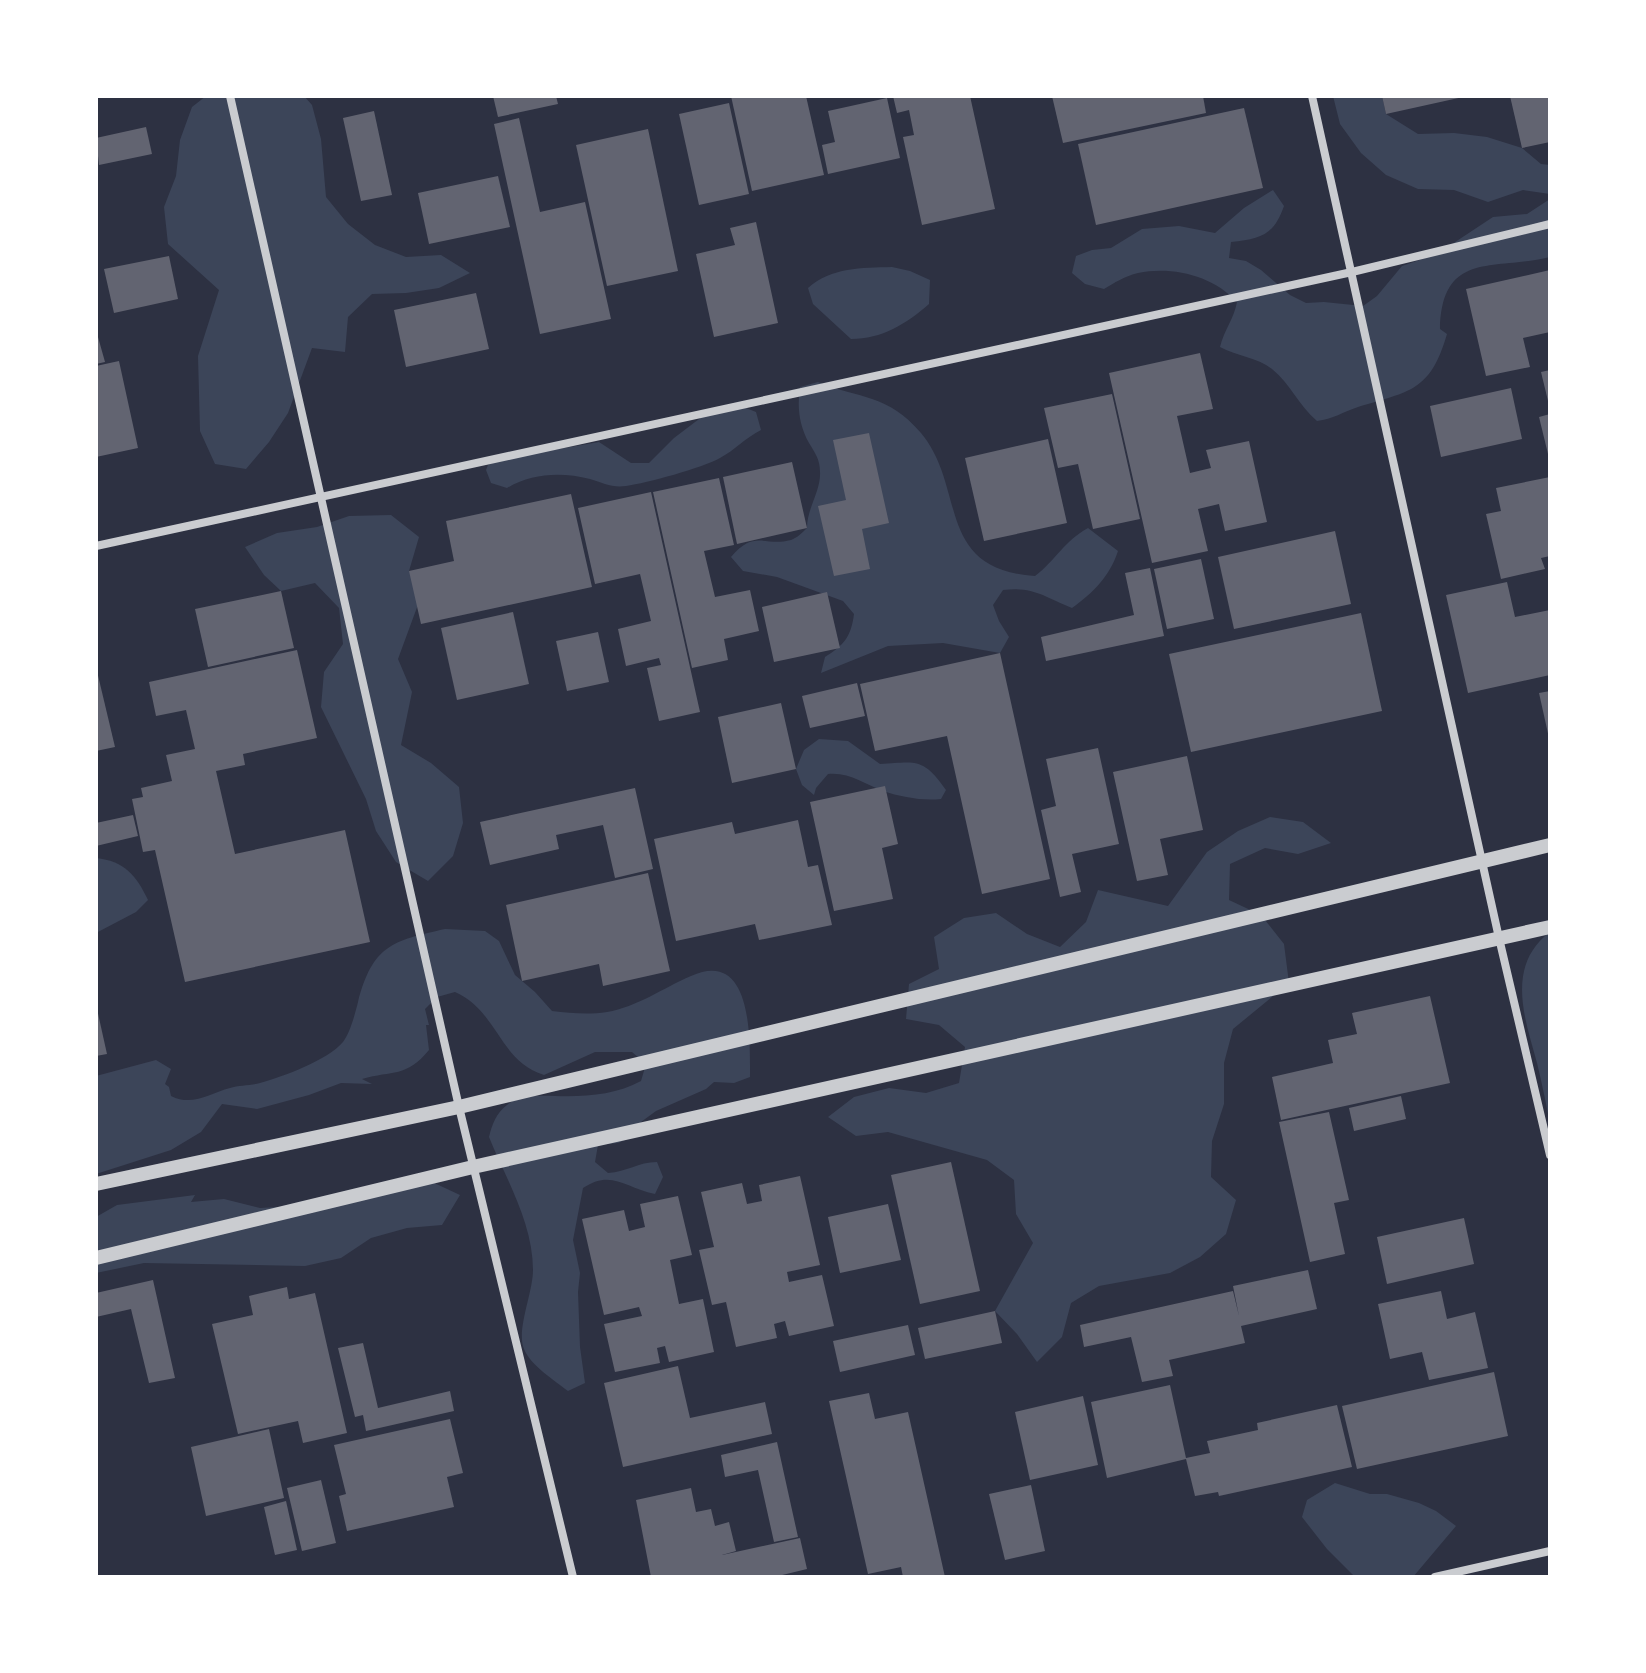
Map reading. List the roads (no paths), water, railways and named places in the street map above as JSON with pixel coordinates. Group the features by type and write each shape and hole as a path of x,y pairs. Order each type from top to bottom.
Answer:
{"street":[{"path":"230,96 459,1107 573,1577"},
{"path":"1312,96 1550,1155"},
{"path":"96,546 1352,272 1550,224"},
{"path":"96,1184 459,1107 1550,845"},
{"path":"96,1258 473,1167 1550,927"},
{"path":"1435,1577 1550,1551"}]}
